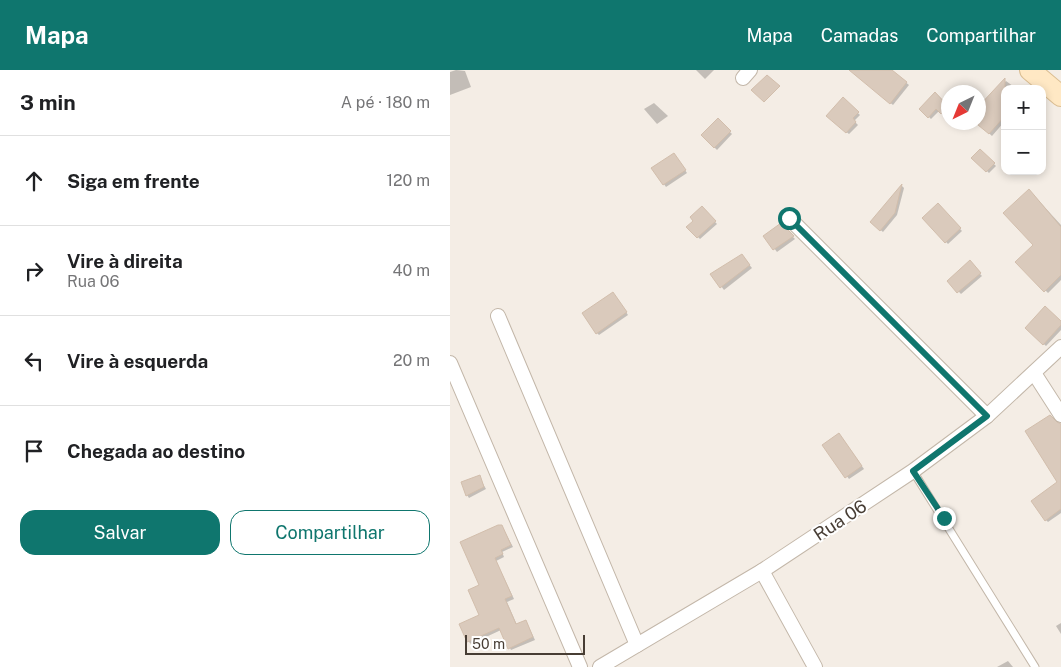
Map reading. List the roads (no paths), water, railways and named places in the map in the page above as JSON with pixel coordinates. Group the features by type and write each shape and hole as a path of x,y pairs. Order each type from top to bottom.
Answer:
{"street":[{"path":"1030,70 1061,96"},
{"path":"789,218 987,416"},
{"path":"498,316 637,645"},
{"name":"Rua 06","path":"600,667 762,571 913,471 987,416 1061,347"},
{"path":"450,363 580,667"},
{"path":"1034,373 1061,415"},
{"path":"762,571 815,667"}],"lane":[{"path":"913,471 1035,667"}]}
